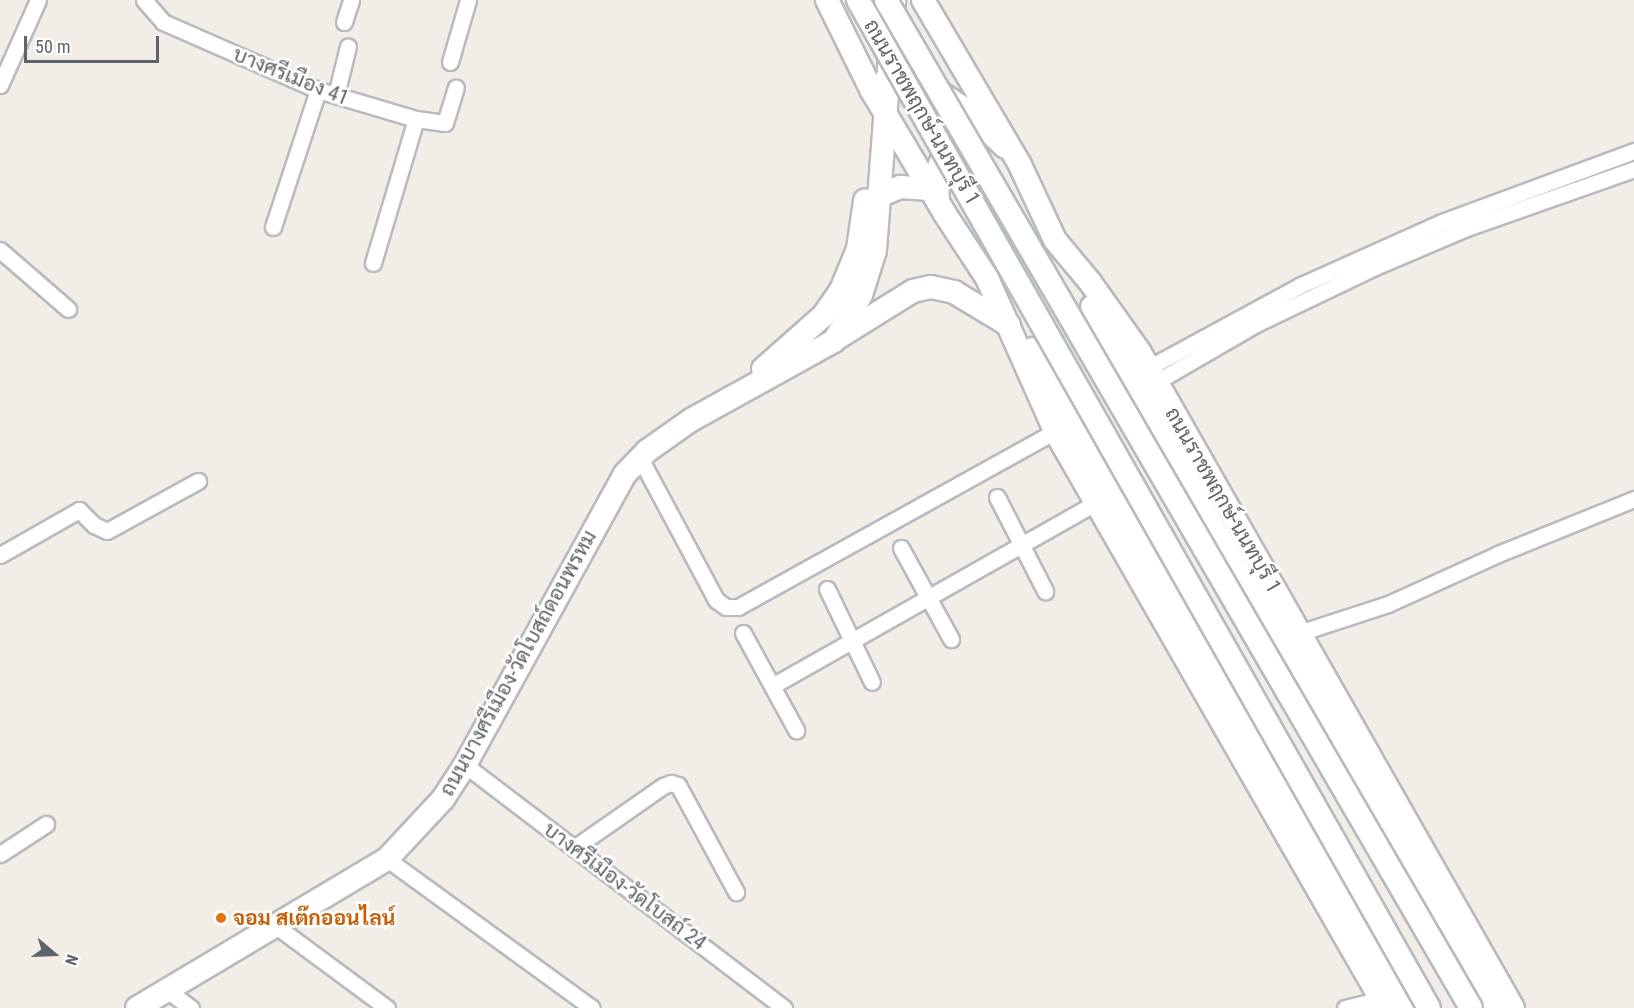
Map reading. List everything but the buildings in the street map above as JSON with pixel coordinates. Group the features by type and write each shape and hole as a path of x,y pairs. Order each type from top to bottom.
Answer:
{"street":[{"path":"0,85 38,0"},
{"name":"บางศรีเมือง 41","path":"144,0 163,22 318,90 416,119 445,123 456,88"},
{"path":"344,22 351,0"},
{"path":"450,62 468,0"},
{"name":"ถนนราชพฤกษ์-นนทบุรี 1","path":"827,0 880,84 885,113 934,196 987,278 1055,431 1384,1004"},
{"name":"ถนนราชพฤกษ์-นนทบุรี 1","path":"858,0 1429,1008"},
{"name":"ถนนบางศรีเมือง-วัดโบสถ์ดอนพรหม","path":"879,0 880,84"},
{"name":"ถนนราชพฤกษ์-นนทบุรี 1","path":"886,0 1471,1008"},
{"name":"ถนนบางศรีเมือง-วัดโบสถ์ดอนพรหม","path":"730,397 823,316 841,290 858,249 880,84 894,0"},
{"name":"ถนนราชพฤกษ์-นนทบุรี 1","path":"923,0 1016,158 1056,240 1090,282 1152,375 1513,1008"},
{"path":"336,95 348,46"},
{"path":"880,84 926,83 960,106 1016,158"},
{"path":"273,227 318,90"},
{"path":"834,340 861,295 874,250 881,195 885,113"},
{"path":"373,263 416,119"},
{"path":"881,195 900,187 934,196 936,172 946,149 963,135 987,130"},
{"path":"1152,375 1301,285 1442,222 1634,151"},
{"path":"1152,375 1375,267 1464,229 1634,169"},
{"path":"1056,240 1208,517 1491,1008"},
{"path":"0,250 68,309"},
{"path":"987,278 1046,370 1147,553 1407,1008"},
{"name":"ถนนบางศรีเมือง-วัดโบสถ์ดอนพรหม","path":"136,1008 387,859 443,800 465,765 596,523 625,474 640,458 691,420 834,340 913,291 931,287 954,292 1009,325"},
{"path":"640,458 716,600 726,607 738,607 1055,431"},
{"path":"0,555 80,510 94,525 107,531 198,481"},
{"path":"997,497 1045,591"},
{"path":"1299,633 1389,604 1498,554 1634,500"},
{"path":"772,686 1096,503"},
{"path":"901,548 951,639"},
{"path":"827,589 872,682"},
{"path":"743,633 796,730"},
{"name":"บางศรีเมือง-วัดโบสถ์ 24","path":"465,765 784,1008"},
{"path":"574,848 663,786 670,783 678,785 736,892"},
{"path":"0,854 46,824"},
{"path":"387,859 592,1008"},
{"path":"276,926 387,1008"},
{"path":"167,990 191,1008"},
{"path":"1345,1008 1384,1004"}],"place":[{"name":"จอม สเต๊กออนไลน์","path":"221,918"}]}
